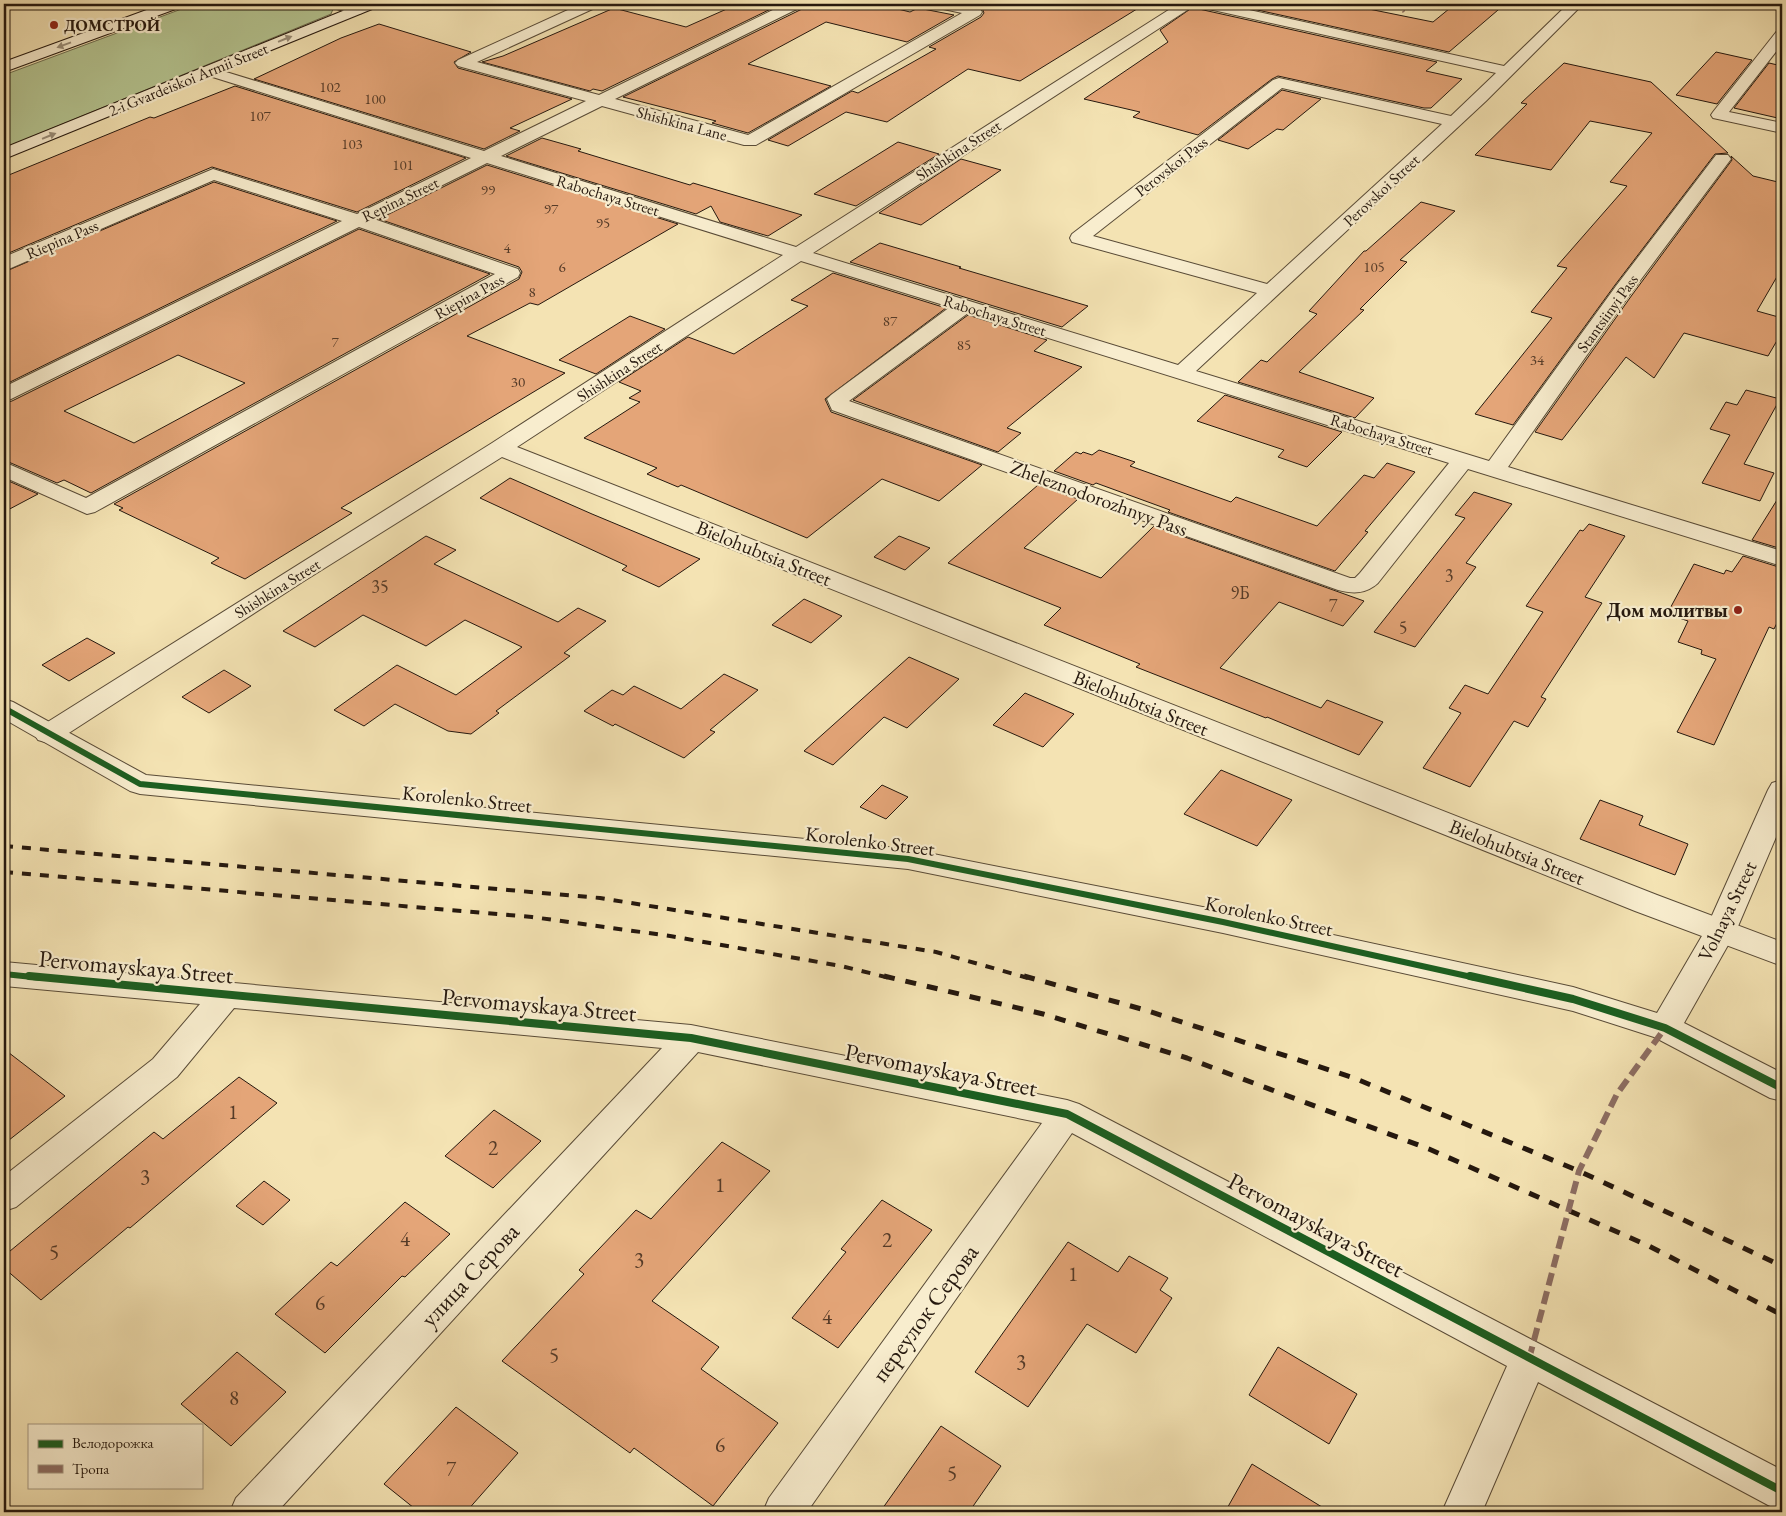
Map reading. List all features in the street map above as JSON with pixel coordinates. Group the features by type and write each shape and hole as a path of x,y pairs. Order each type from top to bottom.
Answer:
{"street":[{"path":"4,67 176,4"},
{"path":"333,4 357,10"},
{"name":"2-i Gvardeiskoi Armii Street","path":"4,154 372,4"},
{"name":"Shishkina Lane","path":"592,4 463,63 750,141 975,12 939,4"},
{"name":"Repina Street","path":"4,395 796,4"},
{"name":"Shishkina Street","path":"48,734 500,448 1187,4"},
{"path":"1204,4 1506,71"},
{"name":"Perovskoi Street","path":"1182,372 1454,122 1576,4"},
{"path":"1782,34 1719,115 1782,128"},
{"name":"Rabochaya Street","path":"208,71 1782,559"},
{"name":"Perovskoi Pass","path":"1271,291 1078,238 1279,83 1454,122"},
{"name":"Stantsiinyi Pass","path":"1495,469 1623,290 1722,159"},
{"name":"Riepina Pass","path":"4,264 213,174 358,220 511,273 87,508 4,469"},
{"name":"Zheleznodorozhnyy Pass","path":"965,306 845,393 838,399 840,405 1348,585 1361,585 1369,578 1463,460"},
{"name":"Bielohubtsia Street","path":"500,448 1637,900 1782,954"},
{"name":"Korolenko Street","path":"4,708 140,784 908,859 1223,922 1573,999 1665,1028 1782,1088"},
{"name":"Volnaya Street","path":"1665,1028 1721,931 1782,790"},
{"name":"Pervomayskaya Street","path":"4,974 691,1038 1067,1114 1782,1491"},
{"path":"4,1196 166,1068 227,994"},
{"name":"улица Серова","path":"250,1512 691,1038"},
{"name":"переулок Серова","path":"783,1512 1067,1114"},
{"path":"1462,1512 1529,1359"}],"green space":[{"path":"195,4 314,4 333,9 331,14 4,148 4,75"}],"building":[{"path":"738,4 781,4 602,91 593,89 590,91 482,62 503,56 614,8 686,27"},
{"path":"805,4 878,4 910,12 918,8 954,15 907,42 826,22 748,64 831,86 748,133 712,123 716,121 623,97 802,9"},
{"path":"990,4 1145,4 1020,81 968,69 887,122 846,112 788,146 768,140 852,91 858,93 936,49 929,47 981,17 984,13 982,8"},
{"path":"1230,4 1344,4 1433,22 1455,4 1505,4 1449,52"},
{"path":"1196,5 1199,9 1437,62 1426,71 1462,79 1431,108 1424,108 1278,76 1198,135 1133,117 1140,112 1084,99 1168,42 1160,30"},
{"path":"379,24 471,52 454,62 458,68 572,99 510,128 520,131 484,149 254,79 341,38"},
{"path":"1716,52 1752,60 1717,104 1676,95"},
{"path":"1564,63 1651,82 1728,153 1715,154 1615,285 1513,425 1475,414 1552,318 1531,312 1567,268 1557,266 1627,186 1610,182 1652,133 1590,121 1551,170 1475,155 1527,104 1521,103"},
{"path":"1769,63 1782,66 1782,119 1734,108"},
{"path":"235,86 466,158 357,212 212,167 4,255 4,177 150,117 154,118"},
{"path":"1282,90 1321,99 1283,130 1277,129 1248,149 1218,140"},
{"path":"542,138 690,185 693,183 802,215 768,236 720,222 711,206 696,214 506,156"},
{"path":"898,142 939,154 856,206 814,194"},
{"path":"1731,156 1753,176 1782,183 1782,268 1757,311 1782,318 1782,332 1768,356 1684,333 1654,378 1626,357 1562,440 1535,432 1632,295 1732,160"},
{"path":"961,159 1001,170 921,225 879,213"},
{"path":"487,165 678,224 538,305 530,303 467,336 565,373 341,508 352,513 245,579 211,563 219,558 119,510 123,508 114,504 519,279 522,272 519,267 379,219"},
{"path":"214,182 337,221 4,385 4,272"},
{"path":"1421,202 1455,211 1400,260 1407,262 1360,309 1364,310 1299,372 1374,398 1355,418 1238,382 1261,360 1267,362 1317,314 1309,311 1364,251"},
{"path":"359,229 490,274 91,493 64,480 57,483 4,460 4,403 12,401","holes":["178,355 245,383 134,443 64,411"]},
{"path":"880,243 1088,306 1062,327 850,262"},
{"path":"833,273 946,308 825,399 831,412 982,465 939,501 882,479 807,538 681,485 678,487 647,474 657,468 584,438 640,402 629,398 641,391 619,382 688,337 734,354 808,306 791,300"},
{"path":"968,315 1047,340 1034,351 1082,367 1007,428 1021,433 998,452 853,400"},
{"path":"630,316 665,329 596,374 559,360"},
{"path":"1746,390 1780,399 1744,464 1774,473 1760,501 1702,483 1730,435 1710,429 1726,402 1737,405"},
{"path":"1225,395 1342,432 1307,467 1278,457 1284,450 1197,421"},
{"path":"1099,450 1135,462 1130,466 1231,502 1236,497 1317,526 1364,475 1374,478 1387,463 1415,472 1365,531 1368,532 1335,571 1168,512 1170,510 1096,483 1093,485 1054,471 1076,452 1092,455"},
{"path":"510,478 700,559 659,587 622,570 627,566 480,498"},
{"path":"4,479 38,494 4,512"},
{"path":"1038,485 1078,499 1024,548 1101,578 1154,526 1364,601 1343,626 1279,602 1220,668 1321,708 1327,700 1383,722 1359,755 1267,717 1136,667 1140,664 1044,625 1061,608 948,563"},
{"path":"1474,492 1512,504 1466,563 1476,567 1415,647 1374,632 1465,518 1455,515"},
{"path":"1782,492 1782,549 1752,540"},
{"path":"1589,524 1625,536 1585,597 1602,603 1541,697 1546,699 1528,727 1514,721 1470,787 1423,768 1461,713 1449,708 1465,685 1488,694 1543,612 1526,606 1580,530 1583,531"},
{"path":"426,536 456,550 434,564 558,622 578,608 606,621 564,653 570,656 496,711 499,713 471,734 448,731 395,704 364,726 334,710 397,665 456,695 522,647 465,620 426,646 363,615 315,647 283,631"},
{"path":"899,536 930,548 905,570 874,557"},
{"path":"1743,556 1782,568 1782,613 1774,629 1769,627 1714,745 1677,732 1716,659 1701,654 1702,650 1678,642 1688,621 1667,614 1694,564 1724,574 1726,570 1732,572"},
{"path":"804,599 842,616 811,643 772,625"},
{"path":"87,638 115,653 69,681 42,665"},
{"path":"909,657 959,679 907,728 884,717 833,765 804,751"},
{"path":"224,670 251,686 209,713 182,697"},
{"path":"724,674 758,690 710,730 715,732 684,758 584,711 612,690 623,695 634,686 681,709"},
{"path":"1025,693 1074,714 1043,747 993,725"},
{"path":"1221,770 1292,800 1257,846 1184,814"},
{"path":"882,785 908,797 886,819 860,807"},
{"path":"1600,800 1643,816 1639,825 1688,844 1675,875 1580,839"},
{"path":"4,1049 65,1096 4,1144"},
{"path":"239,1077 277,1103 130,1228 128,1227 41,1300 4,1268 4,1256 154,1132 163,1139"},
{"path":"494,1110 541,1141 493,1188 445,1156"},
{"path":"722,1142 770,1171 652,1301 719,1347 701,1369 778,1423 713,1506 634,1448 630,1453 502,1361 584,1274 579,1270 636,1210 651,1219"},
{"path":"264,1181 290,1200 263,1225 236,1206"},
{"path":"882,1200 932,1230 838,1348 792,1318 846,1252 841,1249"},
{"path":"405,1202 450,1234 405,1277 402,1276 325,1353 275,1314 331,1262 337,1266"},
{"path":"1068,1242 1118,1272 1129,1256 1168,1278 1160,1290 1172,1298 1136,1353 1087,1324 1028,1407 975,1372"},
{"path":"1278,1347 1357,1394 1329,1444 1249,1395"},
{"path":"237,1352 286,1392 231,1446 181,1404"},
{"path":"456,1407 518,1453 466,1512 419,1512 384,1484"},
{"path":"941,1426 1001,1466 969,1512 880,1512"},
{"path":"1252,1464 1330,1512 1225,1512"}],"railway":[{"path":"4,846 600,898 936,952 1028,978"},
{"path":"4,872 532,917 670,936 841,966 890,978"},
{"path":"884,976 1043,1014 1187,1058 1429,1149 1649,1246 1782,1315"},
{"path":"1024,976 1145,1010 1354,1078 1579,1171 1782,1266"}],"marked path":[{"path":"1398,4 1404,12"},
{"path":"1529,1359 1579,1171 1617,1094 1665,1028"}],"cycle path":[{"path":"4,708 140,784 908,859 1223,922 1573,999 1665,1028 1782,1088"},
{"path":"4,974 691,1038 1067,1114 1782,1491"}],"place":[{"name":"ДОМСТРОЙ","path":"54,25"},
{"name":"Дом молитвы","path":"1738,610"}]}
